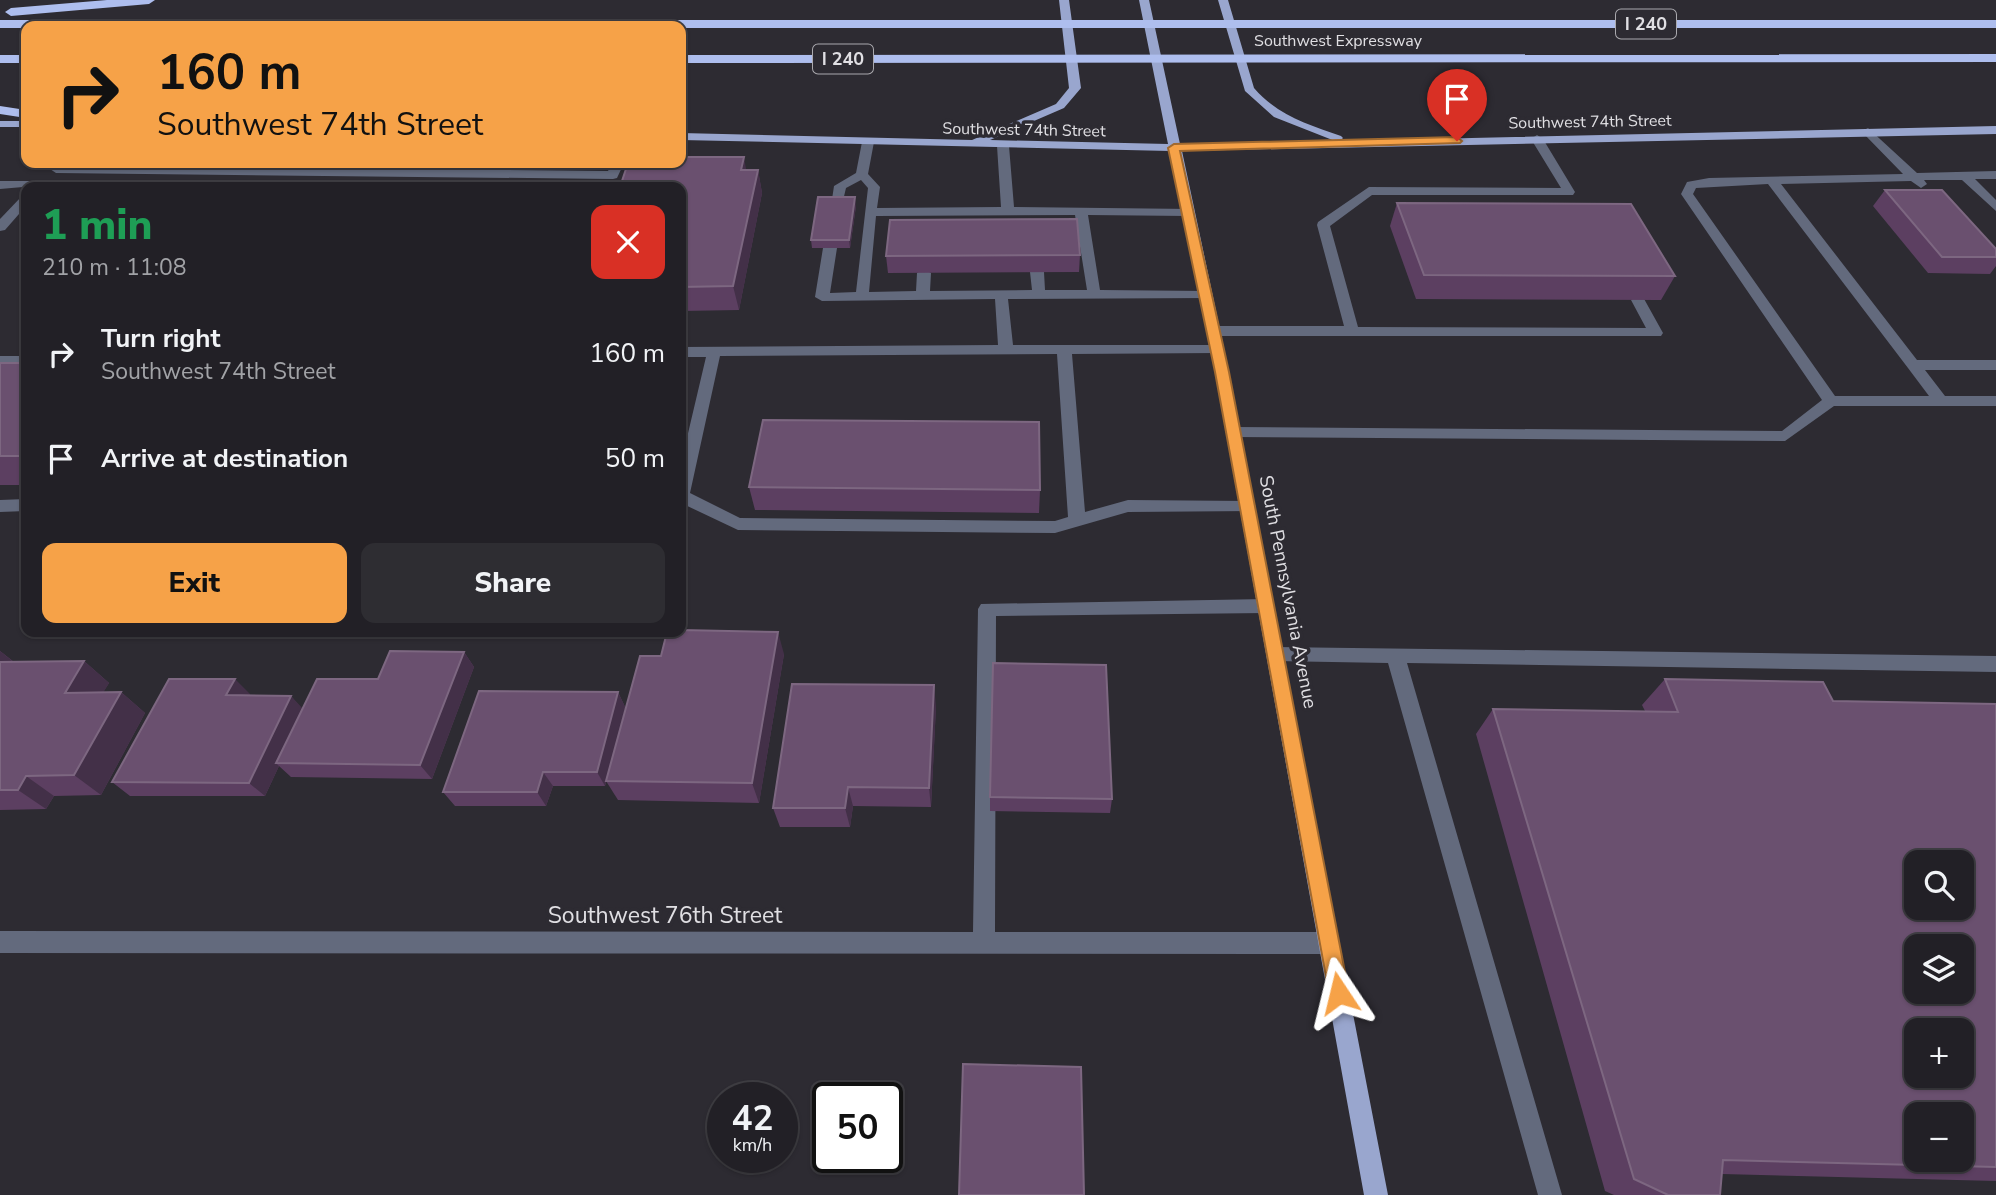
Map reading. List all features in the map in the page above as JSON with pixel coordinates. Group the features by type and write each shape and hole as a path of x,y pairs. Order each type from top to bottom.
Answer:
{"highway":[{"path":"0,13 149,0"},
{"name":"Southwest Expressway","path":"0,24 21,24"},
{"name":"Southwest Expressway","path":"686,24 1996,24"},
{"name":"Southwest Expressway","path":"686,59 1996,58"},
{"path":"0,59 21,59"},
{"path":"0,110 21,113"}],"main road":[{"path":"967,145 1060,106 1075,88 1064,0"},
{"name":"South Pennsylvania Avenue","path":"1144,0 1248,507 1376,1195"},
{"path":"1223,0 1249,89 1257,100 1289,121 1349,142"},
{"path":"0,124 21,124"},
{"name":"Southwest 74th Street","path":"686,138 1174,148 1349,142 1996,130"}],"street":[{"path":"1868,132 1934,198"},
{"path":"1352,331 1323,225 1368,191 1572,198 1537,139"},
{"path":"862,175 868,142"},
{"path":"1003,146 1008,211"},
{"path":"42,182 56,168"},
{"path":"181,168 613,175"},
{"path":"837,206 840,186 862,175"},
{"path":"862,175 874,187 862,296"},
{"path":"1830,401 1687,194 1691,186 1709,182 1996,175"},
{"path":"1965,176 1996,207"},
{"path":"1773,181 1940,400"},
{"path":"0,185 21,186"},
{"path":"0,227 21,204"},
{"path":"870,212 926,218 1008,211 1033,217 1081,211 1188,212"},
{"path":"1081,211 1094,294"},
{"path":"830,248 822,297 1205,295"},
{"path":"1037,272 1039,295"},
{"path":"923,295 924,273"},
{"path":"1001,295 1006,349"},
{"path":"1213,331 1656,333 1638,300"},
{"path":"686,352 1217,348"},
{"path":"1064,350 1077,521"},
{"path":"686,474 714,352"},
{"path":"0,361 21,361"},
{"path":"1913,365 1996,365"},
{"path":"1233,432 1784,436 1830,401 1996,401"},
{"path":"686,498 738,524 1055,527 1128,506 1248,507"},
{"path":"0,506 21,505"},
{"path":"984,941 987,609 1266,606"},
{"path":"1275,653 1996,664"},
{"path":"1395,655 1550,1195"},
{"name":"Southwest 76th Street","path":"0,942 1329,943"}],"building":[{"path":"686,157 744,157 741,170 758,170 733,286 686,287 686,182 622,182 626,168 686,168"},
{"path":"1885,190 1942,190 1996,249 1996,257 1942,257"},
{"path":"818,197 855,197 849,240 811,240"},
{"path":"1397,203 1631,204 1675,276 1424,275"},
{"path":"1077,219 1080,255 886,256 890,220"},
{"path":"0,363 21,363 21,456 0,456"},
{"path":"763,420 1039,422 1040,490 749,487"},
{"path":"686,630 778,632 752,783 606,781 640,656 661,656 666,637 686,637"},
{"path":"390,651 464,652 420,765 276,763 317,679 378,679"},
{"path":"84,661 65,693 121,692 74,775 26,776 18,790 0,790 0,662"},
{"path":"993,663 1106,665 1112,799 990,797"},
{"path":"169,679 235,679 226,695 291,696 249,783 112,782"},
{"path":"1665,679 1823,682 1833,701 1996,704 1996,1167 1974,1166 1974,1102 1904,1102 1904,1165 1723,1160 1720,1195 1668,1195 1634,1179 1493,709 1678,712"},
{"path":"792,684 934,685 929,788 848,787 845,808 773,808"},
{"path":"479,691 618,692 597,772 543,772 537,792 443,792"},
{"path":"963,1064 1081,1067 1084,1195 959,1195"}],"route":[{"path":"1339,993 1222,372 1174,148 1457,141"}]}
